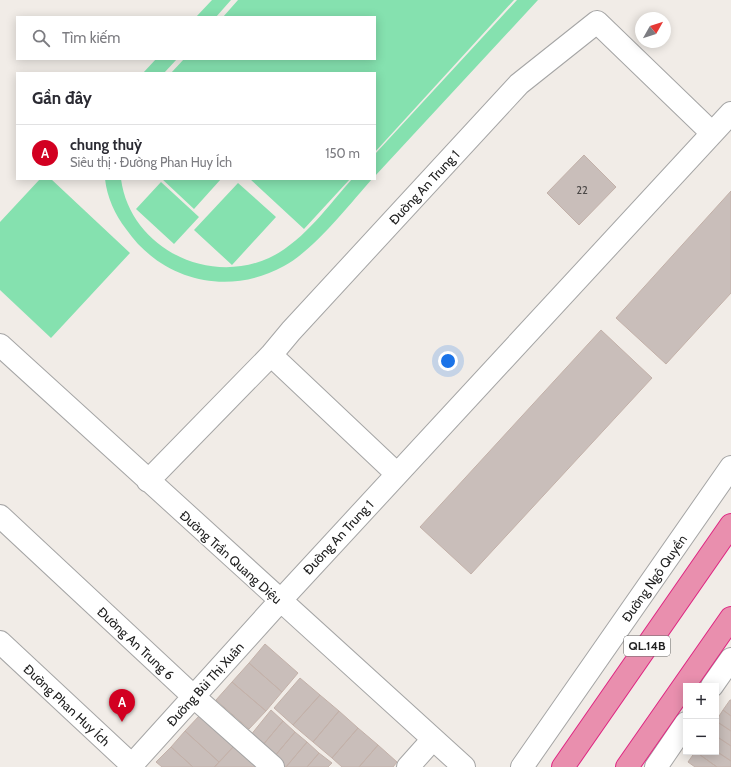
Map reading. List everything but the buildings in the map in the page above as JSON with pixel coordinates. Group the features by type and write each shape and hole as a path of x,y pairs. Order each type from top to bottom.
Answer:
{"highway":[{"name":"QL.14B","path":"563,767 731,525"},
{"path":"627,767 731,618"}],"street":[{"name":"Đường An Trung 1","path":"271,355 291,331 519,84 597,22 712,133"},
{"name":"Đường An Trung 1","path":"280,601 731,113"},
{"name":"Đường Trần Quang Diệu","path":"0,345 148,482 464,767"},
{"path":"148,482 271,355 397,474"},
{"name":"Đường Ngô Quyền","path":"522,767 731,467"},
{"name":"Đường An Trung 6","path":"0,516 193,696 273,767"},
{"name":"Đường Bùi Thị Xuân","path":"132,766 193,696 280,601"},
{"name":"Đường Phan Huy Ích","path":"0,642 132,766"},
{"path":"714,683 731,659"},
{"path":"656,767 683,727"},
{"path":"408,767 433,739"}],"green space":[{"path":"212,0 231,0 217,16 197,16"},
{"path":"238,0 514,0 376,151 376,72 172,72 183,60 376,60 376,16 224,16"},
{"path":"517,0 538,0 376,175 376,153"},
{"path":"155,60 176,60 165,72 144,72"},
{"path":"39,180 52,180 130,253 51,338 0,290 0,222"},
{"path":"105,180 121,180 127,203 139,224 155,241 175,254 197,263 221,267 245,265 269,258 293,243 304,233 351,180 371,180 331,226 295,259 284,266 263,275 241,281 219,282 198,279 177,272 158,261 141,247 118,218"},
{"path":"163,180 220,180 194,209"},
{"path":"251,180 349,180 304,229"},
{"path":"161,182 199,217 174,244 136,209"},
{"path":"238,183 276,217 232,265 194,230"}],"place":[{"name":"chung thuỷ","path":"122,722"}]}
